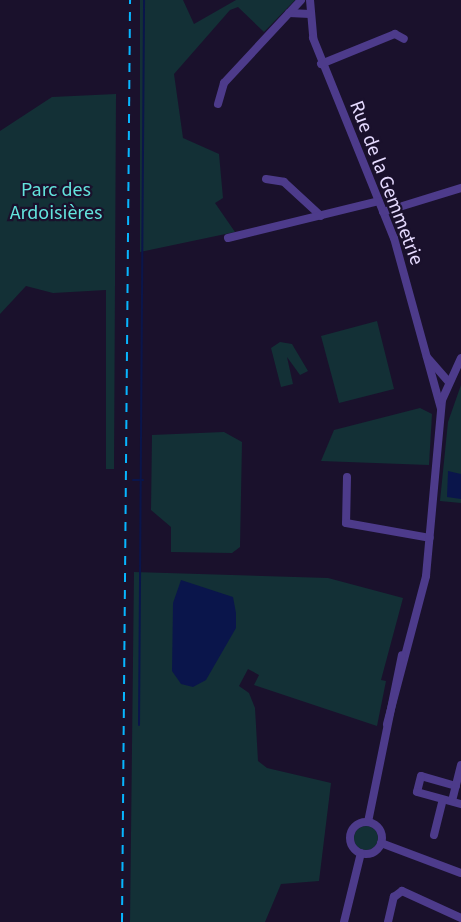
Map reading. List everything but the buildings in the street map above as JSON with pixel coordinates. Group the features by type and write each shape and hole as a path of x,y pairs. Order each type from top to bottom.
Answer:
{"street":[{"path":"218,104 224,82 301,0"},
{"name":"Rue de la Gemmetrie","path":"310,0 310,14 321,64 383,212 441,409"},
{"path":"289,12 310,14"},
{"path":"321,64 395,34 404,39"},
{"path":"266,179 284,182 321,216"},
{"path":"383,212 461,188"},
{"path":"228,238 379,201"},
{"name":"Rue de la Gemmetrie","path":"424,351 443,371 449,382"},
{"path":"368,822 394,680 414,625 430,538 441,409 449,382 461,358"},
{"path":"443,371 458,368"},
{"path":"430,376 449,382"},
{"path":"347,477 346,523 430,538"},
{"path":"434,835 447,801 456,786 461,765"},
{"path":"456,786 421,776 417,792 461,804"},
{"path":"368,822 379,829 381,843 374,852 361,853 352,846 350,834 357,825 368,822"},
{"path":"381,843 461,873"},
{"path":"344,922 361,853"},
{"path":"388,922 394,897 402,891 461,918 459,922"}],"green space":[{"path":"140,0 183,0 194,24 236,0 295,0 264,32 238,7 230,10 174,74 183,138 219,154 223,198 215,203 235,232 140,252"},
{"name":"Parc des Ardoisières","path":"116,94 114,469 106,469 106,290 53,293 26,286 0,314 0,131 52,97"},
{"path":"377,321 394,389 339,403 321,336"},
{"path":"280,342 292,344 308,371 300,375 287,357 293,384 281,387 271,348"},
{"path":"461,385 461,503 440,501 448,422"},
{"path":"420,408 432,414 429,465 321,461 334,430"},
{"path":"224,432 242,442 240,547 232,553 171,552 171,527 151,510 152,435"},
{"path":"134,572 328,578 403,598 381,680 386,681 377,726 254,685 259,675 248,669 239,686 249,693 255,708 258,761 267,768 331,783 319,881 281,884 265,922 130,922"},
{"path":"366,826 374,830 378,838 374,846 366,850 358,846 354,838 358,830"}],"shaded area":[{"path":"448,471 461,474 461,499 447,497"},
{"path":"181,580 233,597 236,613 236,628 206,680 193,687 181,684 172,671 173,603"}],"waterway":[{"path":"139,725 144,0"},
{"path":"133,480 143,480"}],"railway":[{"path":"122,922 130,0"}]}
